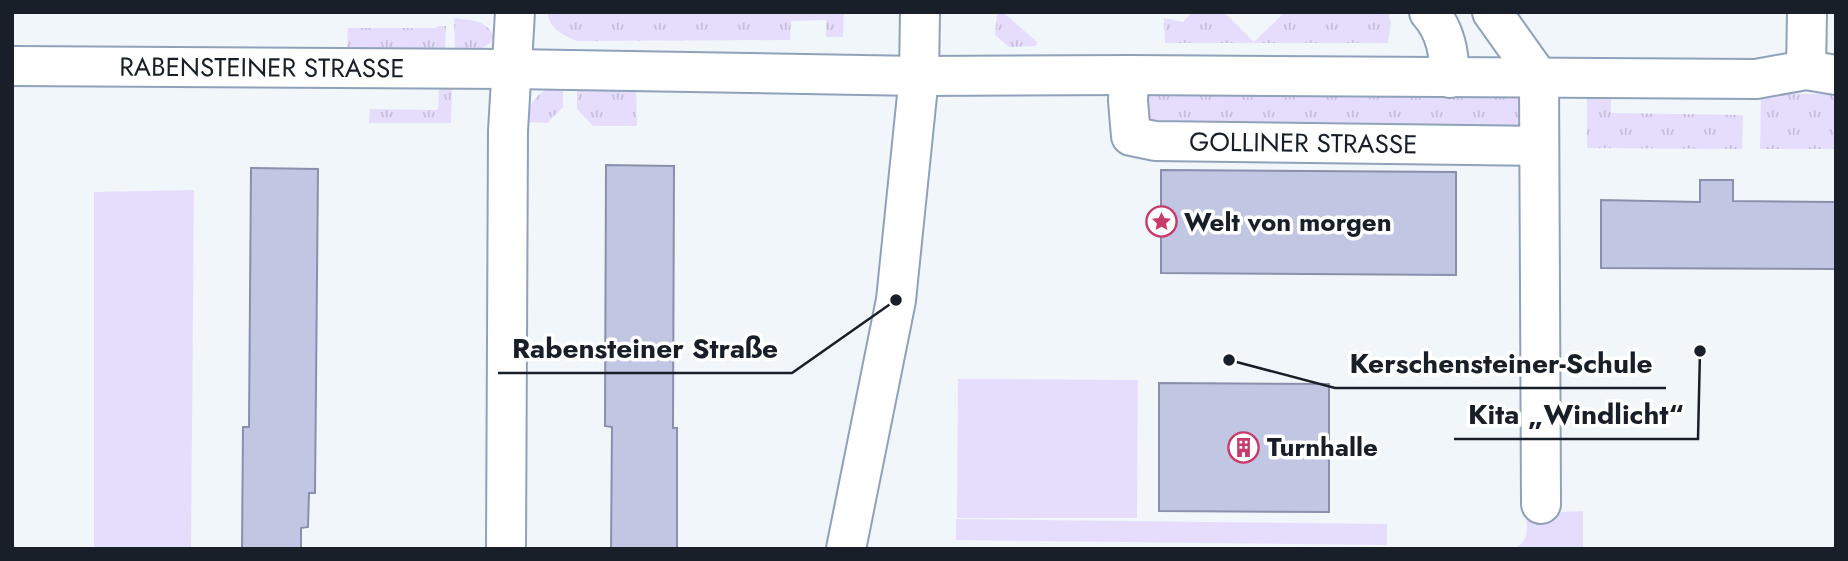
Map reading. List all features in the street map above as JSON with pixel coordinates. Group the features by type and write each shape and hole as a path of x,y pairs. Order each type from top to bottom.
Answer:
{"street":[{"path":"506,549 508,181 515,12"},
{"path":"846,549 896,300 919,76 920,12"},
{"path":"1429,12 1437,22 1449,50 1451,78"},
{"path":"919,76 1756,79 1821,73 1807,12"},
{"path":"1505,16 1539,78 1541,504"},
{"name":"RABENSTEINER STRASSE","path":"12,65 919,76"},
{"name":"GOLLINER STRASSE","path":"1129,75 1131,136 1155,141 1539,146"}],"green space":[{"path":"547,12 844,12 843,37 826,37 826,20 791,21 790,40 577,41 558,31"},
{"path":"997,12 1003,12 1037,42 1036,46 1009,47 995,35"},
{"path":"1188,12 1224,12 1254,42 1285,12 1388,12 1391,22 1388,43 1165,43 1164,18 1183,22 1190,14"},
{"path":"454,18 482,24 495,37 481,48 455,51"},
{"path":"446,26 445,51 347,50 348,28"},
{"path":"439,84 452,85 451,123 369,123 370,109 438,110"},
{"path":"563,85 563,107 547,123 525,122 537,96 548,89"},
{"path":"577,85 636,85 637,126 593,126 577,109"},
{"path":"1587,91 1611,92 1611,113 1743,115 1742,149 1587,148"},
{"path":"1146,93 1515,94 1523,103 1524,124 1517,131 1147,127"},
{"path":"1761,94 1836,94 1836,149 1760,149"},
{"path":"194,190 191,549 94,549 94,192"},
{"path":"958,379 1138,380 1137,518 957,518"},
{"path":"1583,511 1583,549 1515,549 1525,537 1526,514"},
{"path":"956,519 1387,524 1387,545 956,540"}],"building":[{"path":"606,165 674,166 673,428 677,428 677,549 611,549 612,427 605,426"},
{"path":"251,168 318,169 315,493 309,493 308,527 301,528 301,549 242,549 243,427 249,427"},
{"path":"1161,170 1456,172 1456,275 1161,273"},
{"path":"1700,180 1733,180 1733,201 1836,202 1836,269 1601,268 1601,200 1700,202"},
{"name":"Turnhalle","path":"1159,383 1329,384 1329,512 1159,511"}],"place":[{"name":"Welt von morgen","path":"1161,222"},
{"name":"Rabensteiner Straße","path":"896,300"},
{"name":"Kita „Windlicht“","path":"1700,351"},
{"name":"Kerschensteiner-Schule","path":"1229,360"},
{"name":"Turnhalle","path":"1244,447"}]}
